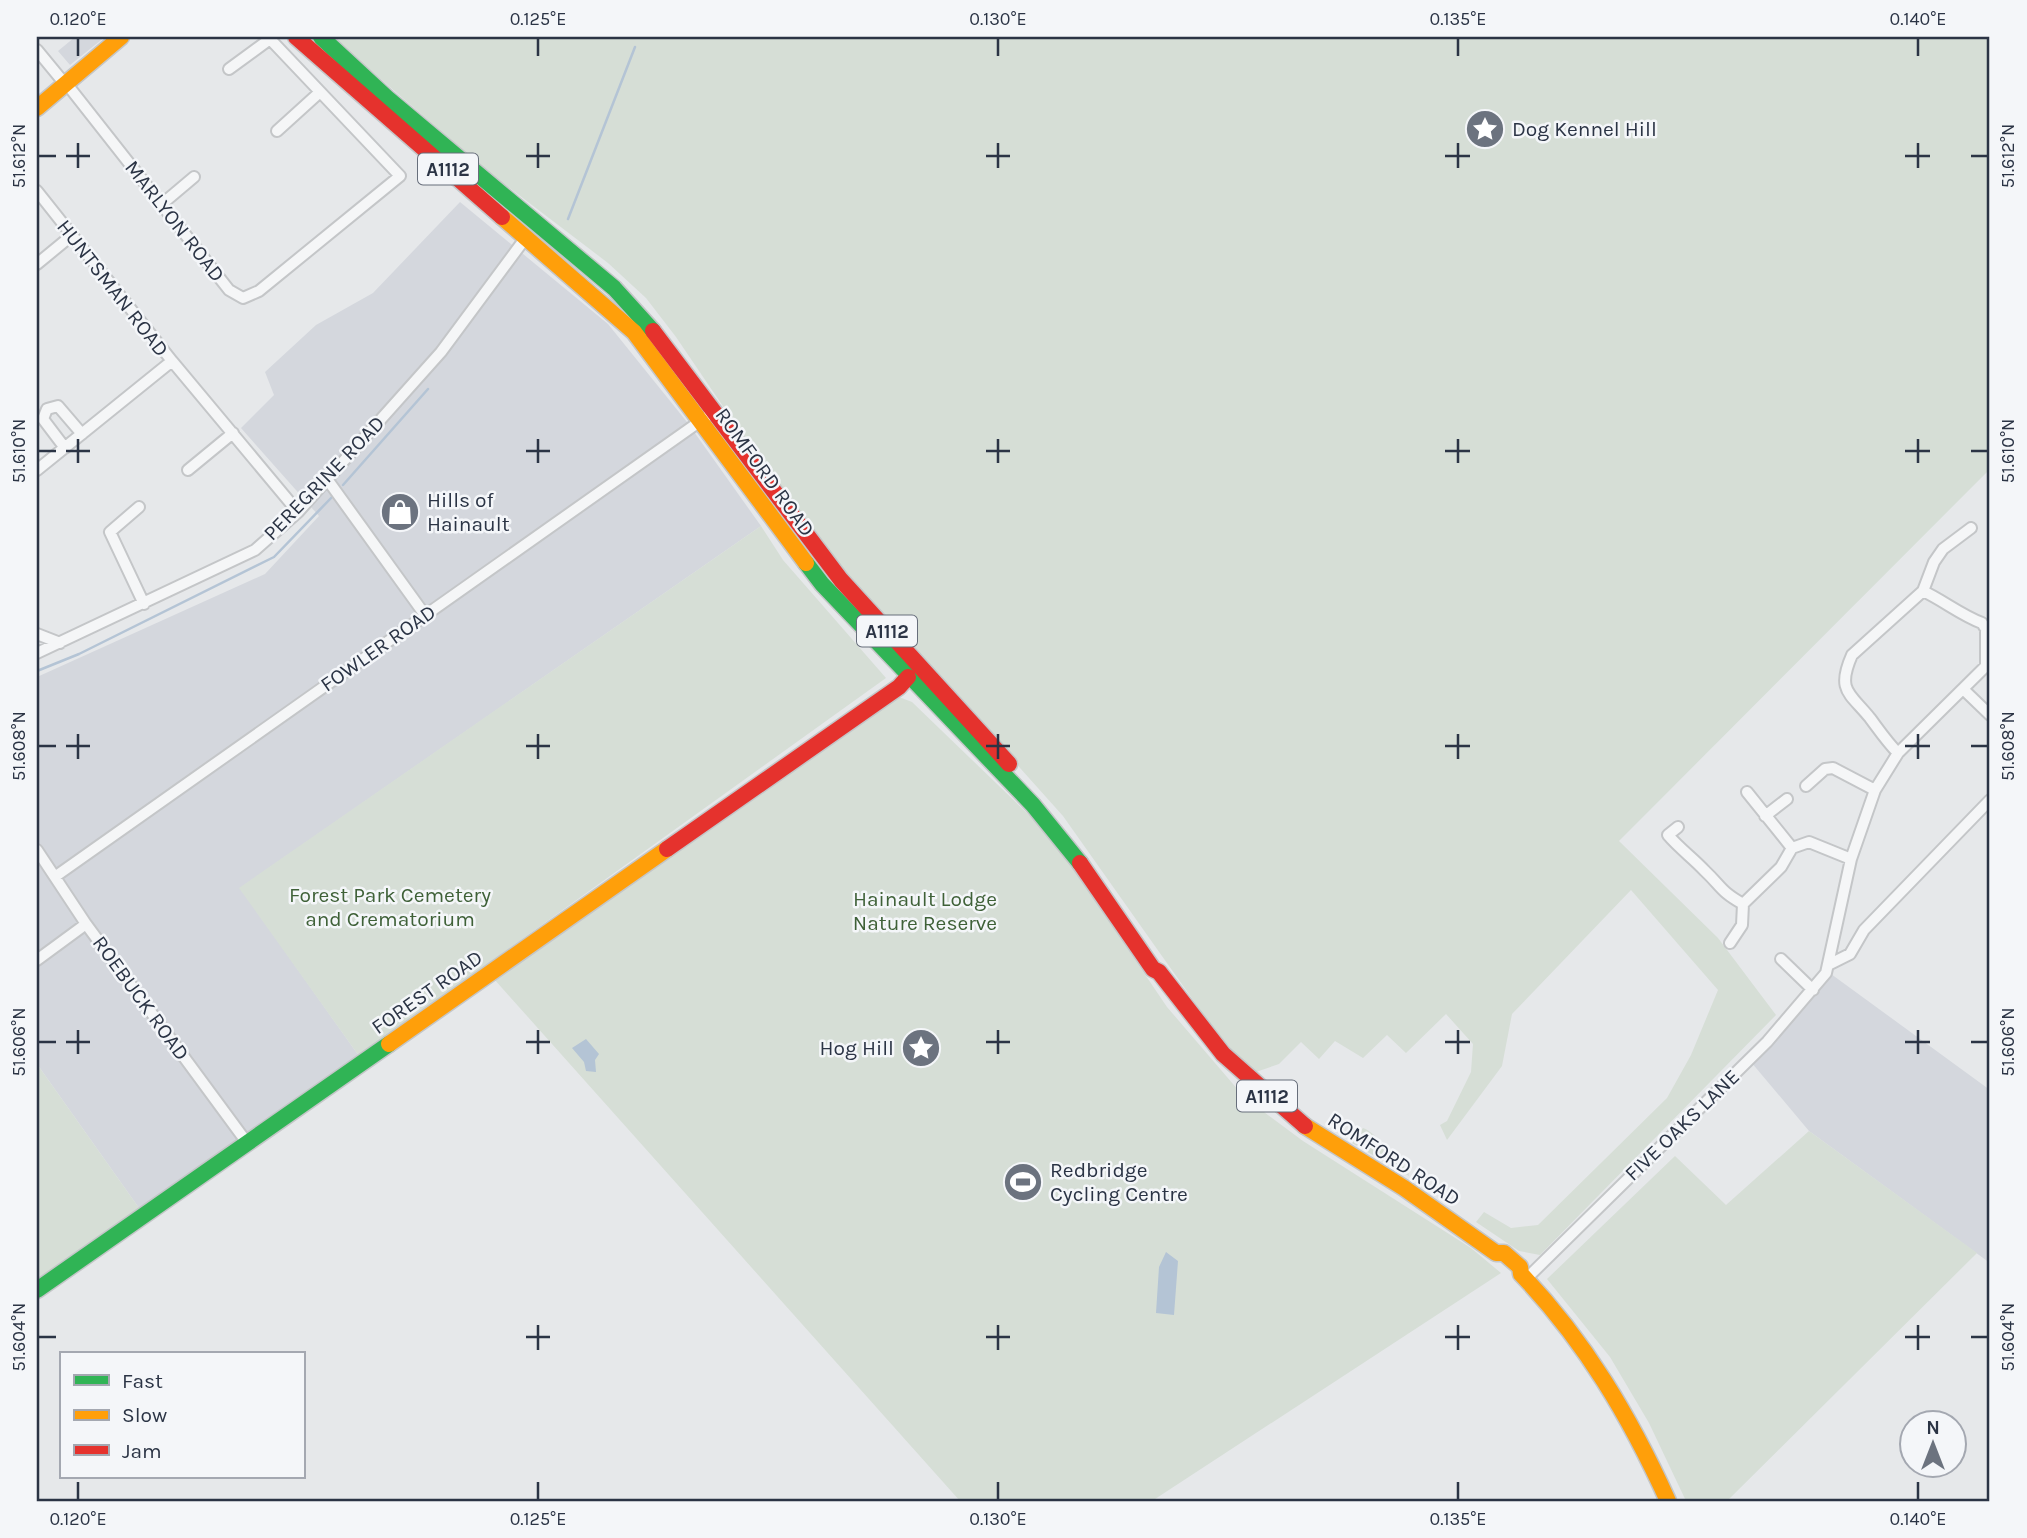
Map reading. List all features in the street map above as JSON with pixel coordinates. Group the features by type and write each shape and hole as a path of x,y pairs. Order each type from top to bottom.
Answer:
{"main road":[{"path":"37,107 121,37"},
{"name":"ROMFORD ROAD","path":"296,37 634,332 822,584 1033,805 1074,855 1153,969 1159,972 1223,1054 1296,1120 1405,1188 1496,1254 1504,1253 1520,1265 1523,1276 1587,1350 1613,1389 1668,1501"},
{"name":"ROMFORD ROAD","path":"321,37 387,98 614,288 661,338 827,562 915,663 1041,799 1081,850 1160,968 1159,972"},
{"name":"FOREST ROAD","path":"37,1290 899,687 908,677"}],"street":[{"path":"229,69 270,39 320,92 277,131"},
{"name":"MARLYON ROAD","path":"37,50 229,290 243,298 258,291 400,176 320,92"},
{"path":"162,204 194,177"},
{"name":"HUNTSMAN ROAD","path":"37,191 172,361 37,470"},
{"path":"37,264 71,236"},
{"name":"PEREGRINE ROAD","path":"37,653 255,551 298,512 441,352 527,236"},
{"path":"172,361 298,512"},
{"path":"65,448 43,419 47,409 58,407 82,434"},
{"name":"FOWLER ROAD","path":"56,876 716,410"},
{"path":"188,470 233,433"},
{"path":"327,479 425,615"},
{"path":"139,507 110,531 144,604"},
{"path":"1898,753 1868,716 1851,701 1846,688 1845,669 1852,655 1923,591 1934,562 1943,549 1971,528"},
{"path":"1923,591 1945,601 1963,616 1986,619"},
{"name":"FIVE OAKS LANE","path":"1523,1276 1766,1042 1813,990 1830,964 1852,859 1875,790 1898,753 1986,666 1986,619"},
{"path":"37,634 60,643"},
{"path":"1963,689 1990,715"},
{"path":"1806,786 1825,769 1833,768 1875,790"},
{"path":"1747,792 1792,848"},
{"path":"1765,816 1787,799"},
{"name":"FIVE OAKS LANE","path":"1830,964 1850,954 1864,930 1990,800"},
{"path":"1678,827 1668,835 1688,858 1705,870 1721,891 1743,904"},
{"path":"1730,943 1742,925 1743,904 1781,867 1792,848 1809,842 1852,859"},
{"name":"ROEBUCK ROAD","path":"37,850 86,925 248,1144"},
{"path":"37,960 86,925"},
{"path":"1781,960 1813,990"}],"shaded area":[{"path":"75,37 105,37 70,65 58,51"},
{"path":"460,202 608,324 687,422 761,526 240,888 359,1056 139,1208 37,1064 37,677 265,574 319,516 241,428 274,395 265,372 316,325 373,293"},
{"path":"1831,974 1990,1090 1990,1263 1809,1131 1751,1062"}],"green space":[{"path":"332,37 1990,37 1990,469 1619,841 1718,938 1776,1015 1540,1255 1519,1251 1476,1222 1484,1212 1511,1228 1538,1225 1667,1098 1691,1055 1718,990 1631,890 1512,1014 1502,1066 1447,1140 1440,1125 1447,1121 1471,1072 1473,1044 1446,1014 1406,1053 1387,1035 1363,1058 1335,1041 1319,1059 1301,1042 1279,1064 1253,1073 1215,1031 1063,816 836,562 756,455 676,337 646,298 608,263 486,170"},
{"name":"Forest Park Cemetery and Crematorium","path":"761,526 783,560 886,678 359,1056 239,888"},
{"name":"Redbridge Cycling Centre","path":"899,697 912,702 1027,813 1062,852 1167,1007 1245,1098 1303,1141 1471,1248 1501,1273 1152,1501 960,1501 494,979"},
{"path":"37,1064 139,1208 37,1280"},
{"path":"1363,1128 1374,1135 1408,1170 1409,1176 1352,1143"},
{"path":"1809,1131 1977,1253 1727,1501 1686,1501 1649,1423 1610,1357 1547,1279 1675,1156 1726,1205"}],"water":[{"path":"586,1039 599,1054 595,1060 596,1072 586,1071 584,1062 572,1048"},
{"path":"1166,1252 1178,1261 1174,1315 1156,1313 1159,1267"}],"waterway":[{"path":"568,219 635,47"},
{"path":"343,485 428,389"},
{"path":"37,671 79,654 274,557 333,496"}],"traffic: fast":[{"path":"321,37 387,98 614,288 653,331"},
{"path":"806,563 822,584 1033,805 1080,863"},
{"path":"37,1290 389,1044"}],"traffic: slow":[{"path":"37,108 121,37"},
{"path":"502,217 634,332 806,563"},
{"path":"389,1044 667,849"},
{"path":"1305,1126 1404,1188 1496,1253 1504,1253 1520,1267 1521,1274 1566,1326 1604,1381 1622,1410 1668,1501"}],"traffic: jam":[{"path":"296,37 502,217"},
{"path":"653,331 841,580 1009,764"},
{"path":"667,849 899,687 908,677"},
{"path":"1080,863 1153,969 1159,972 1223,1054 1305,1126"}],"place":[{"name":"Dog Kennel Hill","path":"1485,129"},
{"name":"Hills of Hainault","path":"400,512"},
{"name":"Hog Hill","path":"921,1048"},
{"name":"Redbridge Cycling Centre","path":"1023,1182"}],"park label":[{"name":"Hainault Lodge Nature Reserve","path":"925,911"}]}
